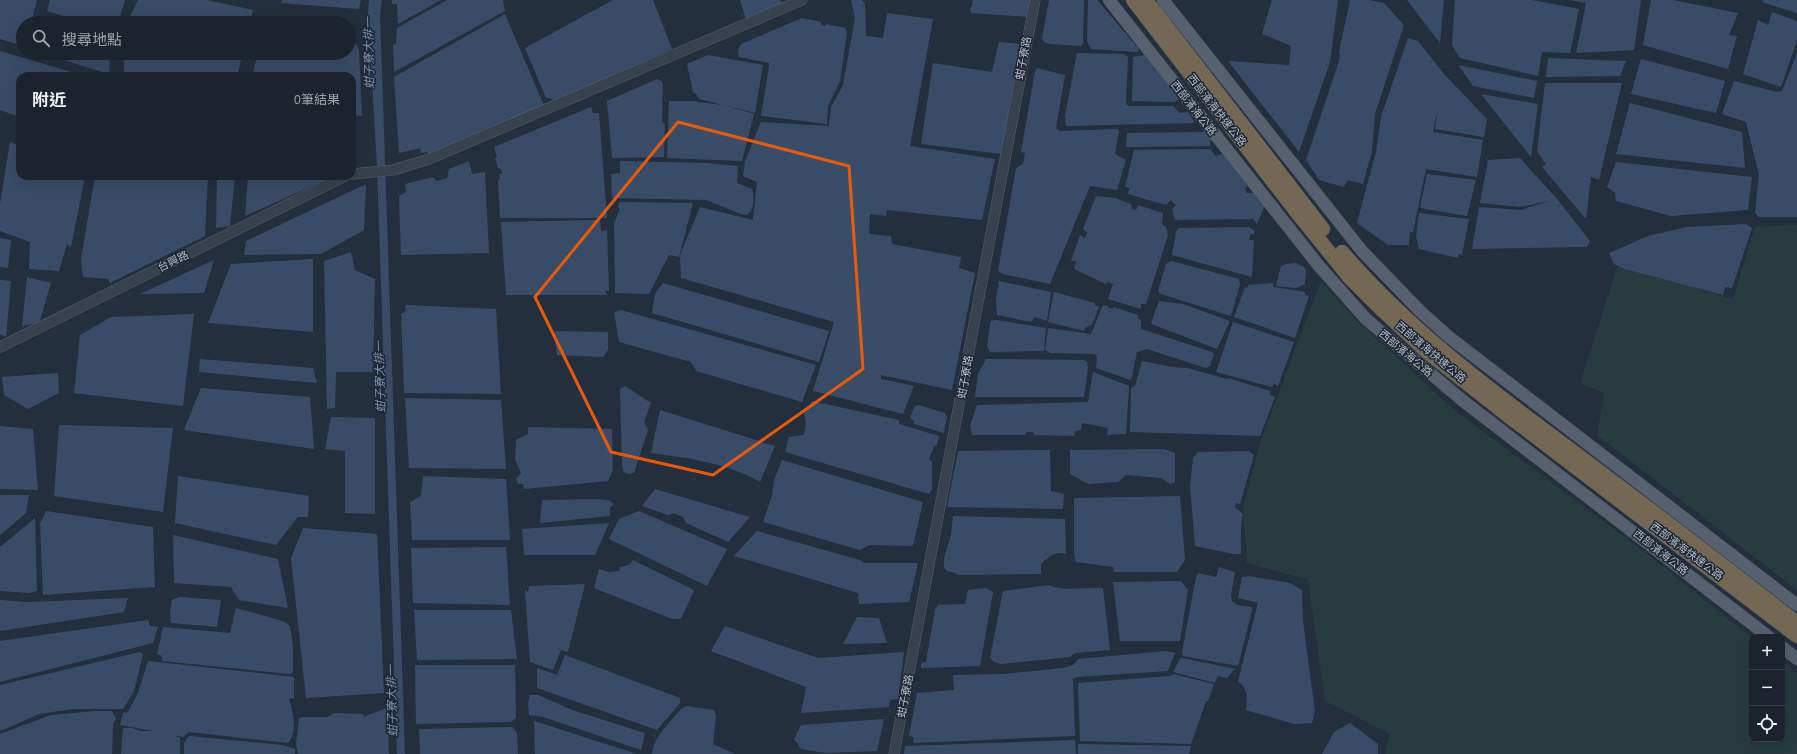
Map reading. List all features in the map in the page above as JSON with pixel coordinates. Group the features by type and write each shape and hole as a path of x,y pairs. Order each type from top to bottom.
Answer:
{"highway":[{"name":"西部濱海快速公路","path":"1132,0 1295,210 1350,278 1380,308 1426,351 1511,418 1797,636"},
{"name":"西部濱海快速公路","path":"1146,0 1333,242 1386,300 1433,343 1511,405 1797,623"}],"main road":[{"name":"西部濱海公路","path":"1109,0 1319,266 1366,319 1462,400 1765,634"},
{"path":"1163,0 1362,251 1420,311 1449,337 1797,604"},
{"path":"1785,649 1797,659"}],"street":[{"path":"356,174 393,170 429,159 802,0"},
{"name":"蚶子寮路","path":"894,754 1034,0"},
{"name":"台興路","path":"0,347 337,180"}],"highlighted area":[{"path":"678,122 849,166 863,369 713,475 611,452 535,297"}],"green space":[{"path":"1797,225 1797,590 1597,435 1604,393 1580,383 1618,265 1733,299 1755,227"},
{"path":"1321,281 1358,322 1453,409 1646,553 1749,636 1749,742 1785,742 1785,663 1797,673 1797,754 1385,754 1390,734 1325,701 1308,580 1247,563 1243,509 1260,443"}],"water":[{"path":"0,0 37,0 33,16 16,16 16,44 0,39"},
{"path":"50,0 125,0 120,16 63,16 47,11"},
{"path":"138,0 207,0 253,10 252,16 130,16"},
{"path":"282,0 361,0 359,9 281,3"},
{"path":"369,0 382,0 380,14 405,754 397,754 377,166 368,11"},
{"path":"392,0 441,0 398,24 397,4 392,4"},
{"path":"447,0 503,0 505,11 394,72 393,45 396,44 397,28"},
{"path":"613,0 653,0 672,49 554,101 551,98 546,98 525,48"},
{"path":"740,0 780,0 783,5 746,19"},
{"path":"851,0 862,0 865,4 866,36 883,38 887,13 933,19 910,146 995,159 982,220 887,210 886,216 870,214 869,234 891,236 892,244 961,257 959,268 975,273 952,390 881,375 881,379 914,386 903,414 813,391 834,322 681,278 680,255 700,207 753,220 757,182 743,176 745,161 761,122 829,126 831,107 843,85 855,18"},
{"path":"973,0 1032,0 1029,17 971,13 970,8"},
{"path":"1049,0 1084,0 1083,44 1081,46 1049,44 1044,42 1042,38"},
{"path":"1088,0 1097,0 1139,49 1138,52 1091,49 1087,41"},
{"path":"1272,0 1338,0 1330,62 1299,152 1228,61 1289,65 1291,46 1262,34"},
{"path":"1350,0 1369,0 1384,3 1404,25 1375,114 1372,151 1363,184 1348,180 1344,187 1319,180 1306,160 1340,58 1339,52"},
{"path":"1407,0 1444,0 1440,43"},
{"path":"1455,0 1532,0 1579,9 1570,53 1542,52 1538,76 1460,58 1452,45"},
{"path":"1571,0 1641,0 1634,50 1576,53 1586,3"},
{"path":"1651,0 1673,0 1738,13 1729,35 1737,36 1728,69 1643,45"},
{"path":"1763,0 1797,0 1797,13 1762,2"},
{"path":"1772,12 1797,21 1797,41 1781,87 1743,74 1758,20 1768,25"},
{"path":"505,14 544,106 429,154 427,152 421,153 420,148 399,153 394,77"},
{"path":"802,18 821,22 821,25 825,26 826,24 845,28 847,33 840,81 828,106 827,124 761,116 769,63 739,57 738,50 741,44"},
{"path":"1408,38 1418,41 1444,74 1487,119 1484,137 1435,129 1438,108 1433,132 1483,140 1477,177 1426,169 1413,232 1410,232 1409,245 1388,245 1357,223 1376,152 1381,117"},
{"path":"999,42 1020,44 1017,51 1022,53 1001,154 921,144 933,63 992,72"},
{"path":"356,44 359,50 362,116 356,115 356,72 253,72 256,60 356,60"},
{"path":"0,51 16,56 16,60 31,60 71,72 16,72 16,116 0,110"},
{"path":"1077,53 1124,54 1128,57 1126,104 1129,106 1173,106 1180,113 1188,112 1195,123 1066,126 1065,116"},
{"path":"1797,53 1797,217 1759,217 1755,213 1759,175 1746,122 1722,114 1734,81 1777,92 1782,91"},
{"path":"708,55 763,65 755,113 699,99 693,92 687,64"},
{"path":"1146,55 1180,99 1174,102 1132,101 1133,57"},
{"path":"1548,58 1626,61 1620,76 1546,77"},
{"path":"1641,59 1725,81 1716,113 1631,94"},
{"path":"64,60 110,60 109,72 103,72"},
{"path":"124,60 241,60 238,72 124,72"},
{"path":"1458,65 1537,81 1534,98 1473,86"},
{"path":"1037,68 1065,75 1056,128 1060,131 1117,129 1119,131 1115,154 1126,160 1117,190 1090,186 1050,284 1003,274 998,271 1016,168 1023,164 1025,153 1021,152 1035,71"},
{"path":"657,79 663,84 662,122 665,124 664,157 612,158 607,101"},
{"path":"1545,83 1622,83 1599,180 1591,177 1586,219 1542,167 1546,164 1537,151"},
{"path":"1481,94 1538,104 1531,157"},
{"path":"669,101 695,101 723,105 754,114 742,161 667,158"},
{"path":"1630,103 1742,132 1745,168 1616,154"},
{"path":"591,107 593,113 599,113 607,218 500,218 498,181 500,178 499,174 502,173 501,169 498,168 494,147"},
{"path":"1205,132 1211,138 1210,146 1126,147 1127,133"},
{"path":"10,142 16,144 16,180 84,180 71,247 67,244 59,271 29,269 30,242 0,231 0,204"},
{"path":"1211,149 1215,156 1226,153 1249,185 1245,188 1247,193 1255,193 1266,202 1257,224 1253,219 1175,220 1172,209 1176,205 1171,200 1166,205 1128,194 1130,188 1125,187 1134,150"},
{"path":"1520,158 1557,199 1590,241 1587,247 1472,249 1479,207 1521,210 1549,201 1520,207 1480,203 1488,160"},
{"path":"469,161 472,174 485,172 489,253 401,255 399,196 406,192 405,184 433,177 437,181 447,178 449,169"},
{"path":"620,161 706,163 738,166 737,183 752,189 754,199 751,210 747,215 741,214 706,200 612,198 611,174 620,173"},
{"path":"1616,162 1752,177 1748,210 1671,216 1616,201 1615,193 1607,187"},
{"path":"1427,174 1476,180 1467,216 1420,208"},
{"path":"94,180 208,180 205,236 110,283 108,279 83,277 81,259"},
{"path":"217,180 235,180 230,226 216,228"},
{"path":"248,180 325,180 245,216"},
{"path":"366,184 364,230 321,254 244,255 246,241"},
{"path":"1096,196 1115,198 1131,204 1132,209 1136,210 1138,205 1163,213 1162,224 1166,227 1168,235 1146,304 1141,304 1141,309 1108,299 1113,284 1108,282 1106,284 1074,269 1076,261 1071,261 1080,235 1085,238 1087,232 1083,229"},
{"path":"619,202 693,203 679,257 669,255 649,294 615,293 614,223 620,209 618,208"},
{"path":"1419,213 1469,219 1462,255 1459,254 1458,258 1419,249 1416,237"},
{"path":"600,220 601,231 607,230 609,291 605,290 607,295 506,295 501,222"},
{"path":"1746,224 1752,228 1732,288 1725,287 1723,295 1625,269 1614,264 1609,253 1648,236 1686,227"},
{"path":"1249,227 1255,231 1254,234 1250,234 1249,240 1254,240 1252,277 1172,255 1176,232 1179,228"},
{"path":"0,238 11,240 8,268 0,267"},
{"path":"351,252 355,270 375,279 373,372 336,372 335,408 327,409 324,261"},
{"path":"313,259 313,332 208,323 231,264"},
{"path":"214,260 204,293 140,294"},
{"path":"1171,261 1239,279 1240,284 1231,316 1161,294 1158,291 1166,264"},
{"path":"1296,263 1304,267 1306,270 1305,284 1296,288 1276,286 1281,266"},
{"path":"27,277 51,283 39,323 22,326"},
{"path":"0,280 11,281 6,337 0,334"},
{"path":"999,281 1051,292 1047,321 1035,317 1031,322 997,315 996,298"},
{"path":"663,283 829,331 819,362 652,313 655,294"},
{"path":"1273,283 1274,287 1305,292 1305,295 1309,296 1295,338 1234,317 1245,287 1248,288 1248,285"},
{"path":"1054,292 1095,303 1095,305 1099,307 1092,325 1086,327 1084,331 1048,322"},
{"path":"1159,301 1183,304 1230,321 1217,349 1151,323"},
{"path":"406,305 496,309 501,394 404,393 401,314 405,312"},
{"path":"1103,305 1108,306 1108,308 1113,309 1113,307 1138,315 1138,319 1141,320 1141,329 1212,352 1214,354 1210,366 1206,368 1147,349 1137,352 1130,380 1096,368 1097,358 1095,354 1050,353 1045,350 1048,328 1091,334"},
{"path":"621,310 816,365 802,402 696,371 691,362 619,342 614,312"},
{"path":"194,314 183,406 74,393 80,335 111,317"},
{"path":"996,320 1046,328 1044,351 990,352 987,346 990,324 991,321"},
{"path":"1233,322 1294,342 1278,386 1274,384 1272,387 1216,372"},
{"path":"554,331 608,332 608,350 603,357 557,355"},
{"path":"200,359 313,368 317,383 199,372"},
{"path":"986,359 1084,360 1087,362 1088,368 1084,397 975,397 978,374"},
{"path":"1142,361 1187,368 1227,379 1228,378 1270,391 1270,395 1275,397 1260,436 1130,432 1131,388 1135,386"},
{"path":"1093,372 1129,386 1126,434 1107,435 1108,428 1082,423 1081,430 1075,431 1074,436 1034,435 1033,432 1027,432 1025,435 972,435 970,426 977,405 1088,402"},
{"path":"58,373 59,393 28,409 4,395 2,377"},
{"path":"625,386 651,403 644,422 648,430 634,473 629,474 624,472 622,466 620,389"},
{"path":"201,388 310,397 314,449 184,430"},
{"path":"405,398 501,400 506,469 409,468"},
{"path":"812,401 899,420 899,424 939,436 937,445 934,446 929,459 932,462 932,490 929,494 785,452 789,437 804,435 806,423 804,414"},
{"path":"919,405 945,413 947,417 944,433 914,424 914,421 910,418 915,406"},
{"path":"660,410 775,446 760,482 735,470 707,462 651,453"},
{"path":"331,417 375,418 375,514 345,513 345,451 325,449"},
{"path":"59,425 173,428 163,512 54,496"},
{"path":"0,426 33,429 38,490 0,489"},
{"path":"528,427 612,429 613,470 608,481 524,489 523,484 518,484 516,479 521,473 515,459 516,440 528,434"},
{"path":"1164,449 1175,453 1175,482 1170,484 1161,478 1126,475 1118,482 1088,484 1070,474 1070,450"},
{"path":"1050,450 1051,491 1064,494 1063,509 947,507 958,451"},
{"path":"1249,451 1254,455 1240,504 1236,503 1235,507 1243,514 1241,527 1241,554 1195,546 1190,486 1193,458 1198,452"},
{"path":"782,460 923,502 913,546 869,545 860,550 763,522 772,496 774,480"},
{"path":"178,476 309,496 308,517 298,517 276,545 175,523"},
{"path":"423,476 506,479 510,540 412,540 410,502 421,496"},
{"path":"655,489 750,517 728,542 686,523 683,517 674,513 668,515 642,506"},
{"path":"0,495 29,495 26,513 0,535"},
{"path":"1180,496 1185,560 1177,572 1114,572 1113,567 1076,562 1074,554 1074,498"},
{"path":"542,500 608,500 614,504 610,508 610,516 540,523"},
{"path":"46,511 153,527 155,587 43,595 40,524"},
{"path":"639,511 727,549 707,586 609,539 619,519"},
{"path":"953,516 1065,519 1066,554 1059,553 1047,559 1041,564 1041,574 957,575 956,573 947,571 944,567 944,558 951,535"},
{"path":"35,518 37,591 29,593 0,591 0,547"},
{"path":"609,523 595,555 524,555 522,529"},
{"path":"303,528 377,534 384,693 306,698 291,558"},
{"path":"757,531 860,560 864,563 918,563 909,602 859,604 858,593 734,556"},
{"path":"173,535 278,559 288,608 239,600 231,587 174,583"},
{"path":"506,547 510,605 413,603 411,548"},
{"path":"633,560 694,590 682,617 679,619 672,619 594,588 599,569 609,572 619,571 620,567 629,565"},
{"path":"1219,567 1235,572 1231,595 1232,601 1237,605 1251,607 1252,610 1238,666 1183,656 1182,652 1196,577 1198,573 1216,577"},
{"path":"1249,576 1290,583 1302,590 1303,621 1315,712 1312,723 1294,724 1246,710 1246,691 1238,681 1258,603 1238,598 1242,577"},
{"path":"1181,581 1188,590 1180,641 1120,641 1113,582"},
{"path":"585,584 568,652 561,650 553,670 530,662 525,590 528,592 529,586"},
{"path":"1049,585 1068,589 1103,588 1110,650 1075,653 1070,657 1000,664 994,662 990,658 1003,591"},
{"path":"986,588 993,592 980,666 921,668 921,664 926,661 935,610 938,605 965,604 968,590"},
{"path":"179,597 221,600 217,627 171,623 170,610 172,600"},
{"path":"128,598 124,612 0,631 0,600 28,602"},
{"path":"236,608 283,621 290,626 293,646 293,673 289,674 162,661 162,656 157,654 163,627 230,633"},
{"path":"414,610 511,610 517,659 417,660"},
{"path":"857,617 879,618 887,643 843,644"},
{"path":"148,620 150,626 158,627 153,643 0,682 0,641"},
{"path":"725,626 818,658 904,652 898,699 890,700 889,707 801,713 806,687 711,651"},
{"path":"1166,651 1175,653 1168,671 1077,677 1073,679 1075,736 914,743 913,737 909,736 917,693 954,690 953,675 1004,674 1063,668 1073,665 1078,659"},
{"path":"140,652 143,654 134,691 123,709 73,709 39,714 1,731 0,685"},
{"path":"565,655 680,698 680,703 657,730 537,688 537,668 557,675"},
{"path":"1182,658 1235,669 1227,678 1218,676 1215,683 1173,672"},
{"path":"148,661 294,677 294,698 289,699 294,722 291,738 288,743 189,732 183,737 174,735 180,738 180,754 121,754 123,728 152,731 120,725 123,713 128,712 138,693"},
{"path":"415,665 515,665 516,718 511,722 416,724"},
{"path":"1174,674 1214,684 1208,701 1206,701 1191,744 1080,741 1078,683 1170,676"},
{"path":"530,695 538,695 572,710 645,733 641,750 543,717 529,715 528,704"},
{"path":"686,706 714,710 716,716 713,744 735,754 652,754 653,747 659,736 681,709"},
{"path":"387,708 389,754 298,754 296,744 299,718 328,717 334,713 363,714 364,717"},
{"path":"112,711 116,719 113,724 112,754 0,754 0,734 51,715"},
{"path":"884,719 877,751 825,753 801,749 794,739 801,725"},
{"path":"534,721 637,754 535,754"},
{"path":"1350,723 1378,744 1378,754 1322,754 1334,732"},
{"path":"512,727 517,733 518,754 420,754 419,729"},
{"path":"189,736 282,745 295,749 295,754 184,754 184,743"},
{"path":"1075,740 1076,754 904,754 905,746"},
{"path":"1078,744 1191,746 1189,754 1078,754"}],"water label":[{"name":"蚶子寮大排一","path":"369,53"},
{"name":"蚶子寮大排一","path":"380,377"},
{"name":"蚶子寮大排一","path":"392,701"}]}
